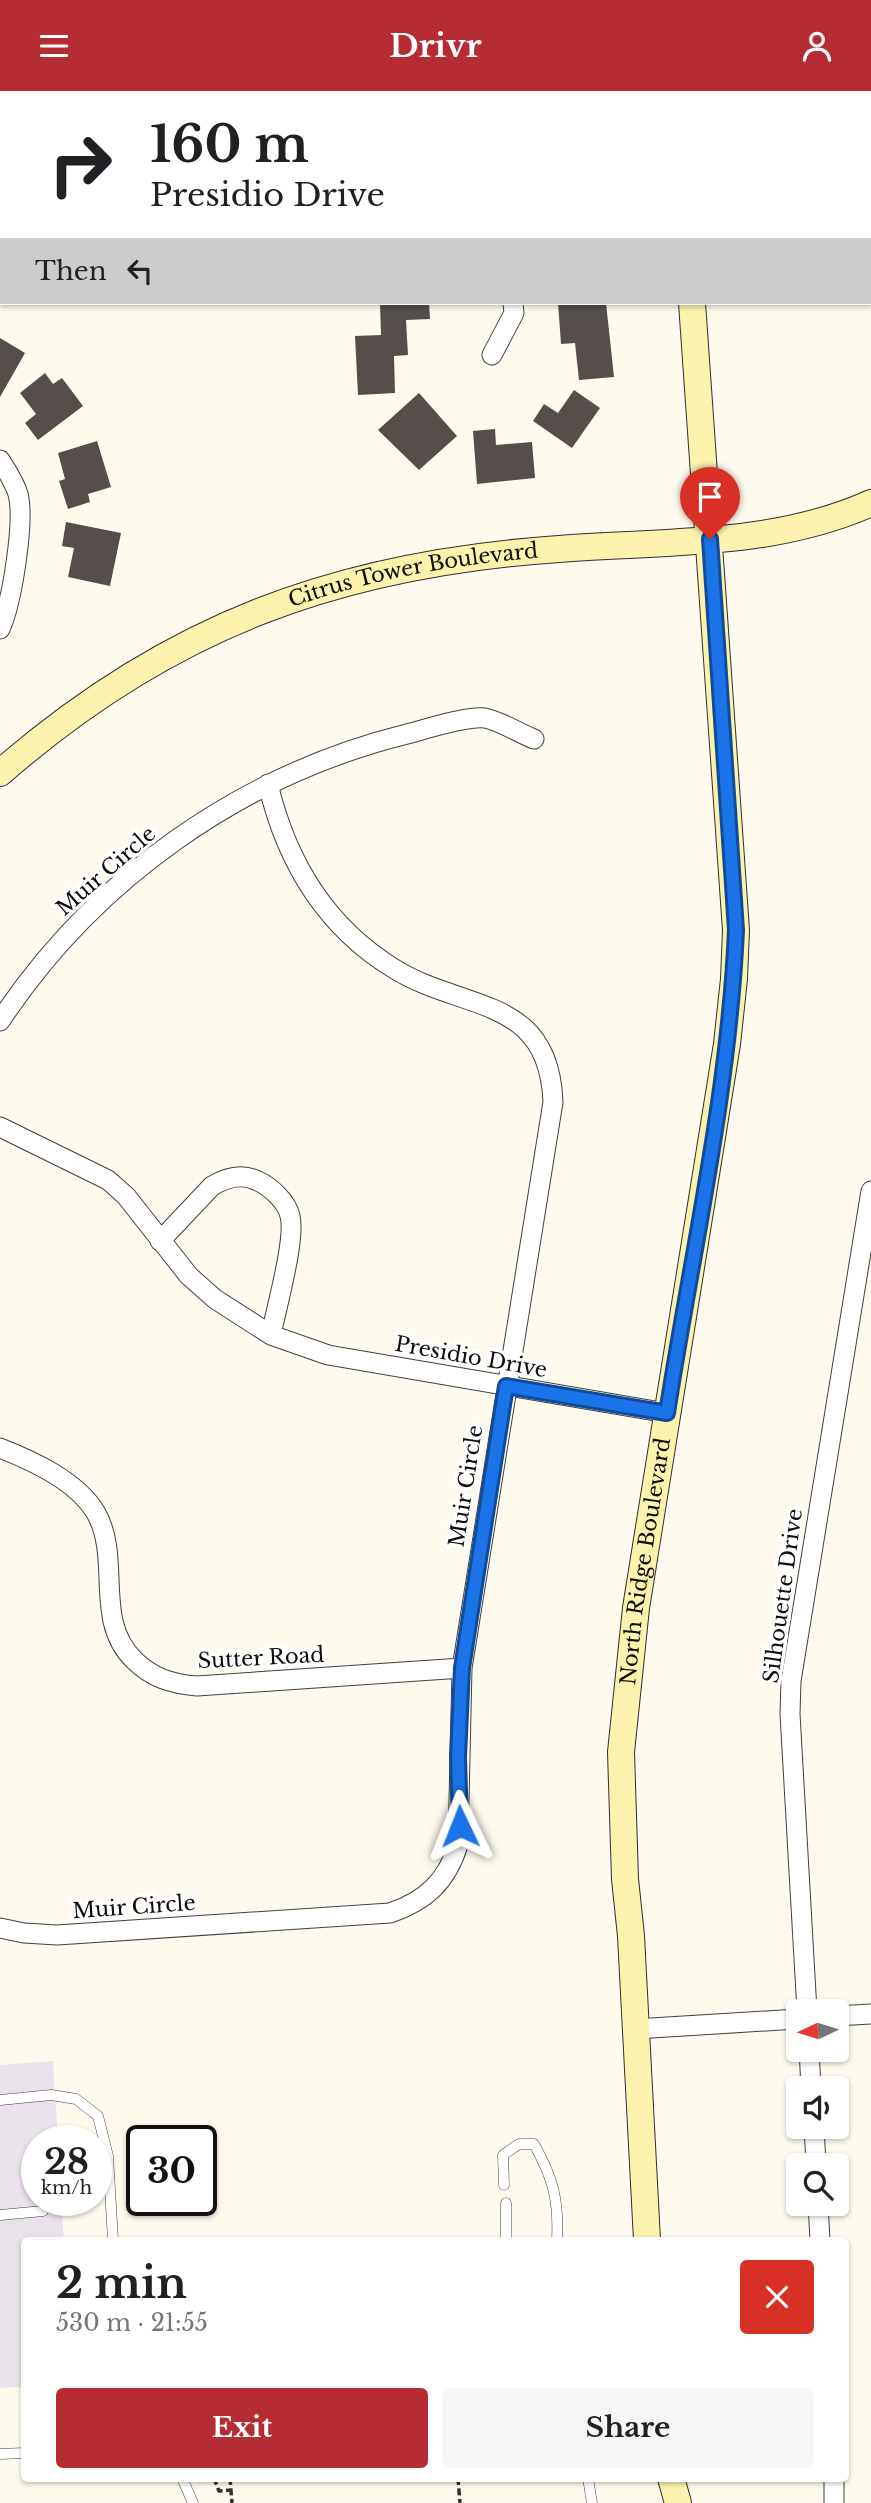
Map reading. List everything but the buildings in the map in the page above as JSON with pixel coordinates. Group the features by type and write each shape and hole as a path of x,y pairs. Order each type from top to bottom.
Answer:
{"street":[{"path":"492,355 514,313 513,305"},
{"name":"North Ridge Boulevard","path":"647,2237 631,1936 625,1879 621,1752 624,1701 667,1413 727,1044 736,930 692,305"},
{"path":"0,460 18,495 20,515 8,607 0,629"},
{"name":"Citrus Tower Boulevard","path":"0,773 85,705 142,667 212,629 330,585 393,569 469,557 761,536 812,525 871,503"},
{"name":"Muir Circle","path":"0,1021 48,955 90,911 134,871 223,808 268,784 378,741 448,724 484,718 534,739"},
{"name":"Muir Circle","path":"0,1928 57,1935 390,1913 410,1906 441,1881 452,1865 458,1845 462,1668 553,1102 552,1079 546,1057 523,1025 507,1013 422,984 393,969 342,928 302,876 285,843 268,784"},
{"name":"Presidio Drive","path":"0,1127 108,1180 126,1196 189,1276 215,1299 271,1335 328,1355 667,1413"},
{"path":"160,1241 212,1186 223,1179 250,1177 263,1183 284,1202 292,1229 271,1335"},
{"name":"Silhouette Drive","path":"806,1999 790,1714 791,1681 871,1191"},
{"name":"Sutter Road","path":"0,1448 71,1485 86,1499 104,1533 111,1618 117,1638 129,1655 159,1679 197,1686 462,1668"},
{"path":"849,2015 871,2014"},
{"path":"635,2029 786,2020"},
{"path":"819,2216 820,2237"},
{"path":"672,2482 678,2503"},
{"path":"834,2482 834,2503"}],"lane":[{"path":"0,2100 51,2095 76,2099 98,2116 108,2156 113,2237"},
{"path":"504,2185 502,2155 519,2144 534,2144 552,2176 558,2216 557,2237"},
{"path":"506,2203 506,2237"},
{"path":"0,2214 21,2213"},
{"path":"0,2454 21,2453"},
{"path":"184,2482 193,2503"},
{"path":"589,2482 592,2503"}],"path":[{"path":"216,2482 219,2491 232,2490"},
{"path":"231,2482 232,2503"},
{"path":"458,2482 460,2503"}],"shaded area":[{"path":"53,2061 57,2125 21,2125 21,2216 62,2216 64,2237 21,2237 21,2387 0,2388 0,2065"}],"route":[{"path":"460,1826 458,1757 462,1668 506,1386 667,1413 698,1232 727,1044 734,979 736,930 710,539"}]}
